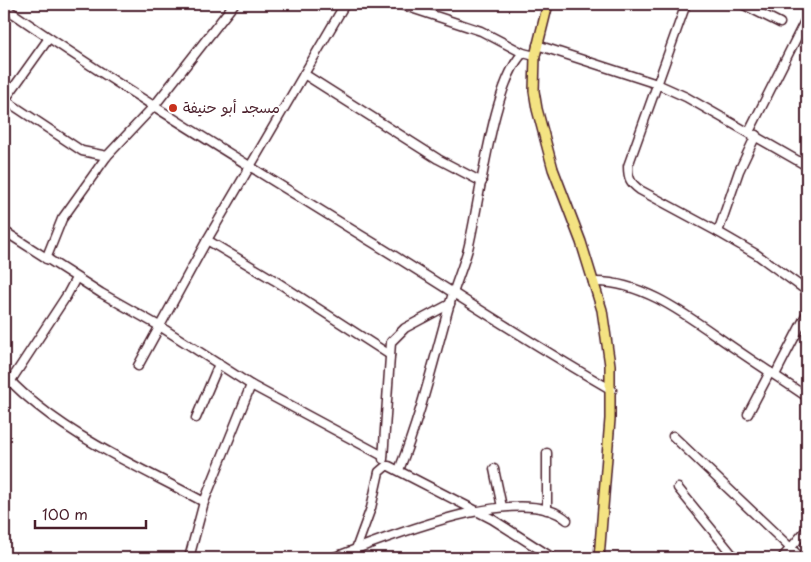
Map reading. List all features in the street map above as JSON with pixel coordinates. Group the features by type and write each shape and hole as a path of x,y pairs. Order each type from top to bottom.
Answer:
{"main road":[{"path":"548,4 535,56 534,91 543,132 602,310 612,390 600,558"}],"street":[{"path":"46,259 62,219 107,156 155,105 234,4"},
{"path":"138,366 207,240 345,4"},
{"path":"399,4 481,31 523,53 535,56"},
{"path":"686,4 628,166 629,180 640,190 756,254 807,291"},
{"path":"742,4 780,23"},
{"path":"4,7 251,167 454,292 550,354 612,390"},
{"path":"718,232 753,133 807,17"},
{"path":"50,38 4,100 82,151 107,156"},
{"path":"537,45 657,84 753,133 807,166"},
{"path":"399,470 422,404 450,304 468,250 496,116 514,64 523,53"},
{"path":"304,74 438,159 482,182"},
{"path":"4,231 76,278 161,327 251,385 383,456"},
{"path":"207,240 274,280 390,355"},
{"path":"10,382 67,296 76,278"},
{"path":"593,282 618,284 648,294 707,329 807,397"},
{"path":"386,466 383,456 391,342 396,335 450,304"},
{"path":"748,414 807,313"},
{"path":"196,418 219,364"},
{"path":"4,373 10,382 64,426 114,456 204,502"},
{"path":"189,558 204,502 251,385"},
{"path":"673,436 801,558"},
{"path":"547,453 547,510"},
{"path":"386,466 399,470 492,519 553,558"},
{"path":"355,558 356,549 371,508 379,472 386,466"},
{"path":"494,469 502,507"},
{"path":"678,488 735,558"},
{"path":"332,558 474,510 502,507 547,510 561,515 567,520"},
{"path":"782,558 807,529"}],"place":[{"name":"مسجد أبو حنيفة","path":"173,108"}]}
